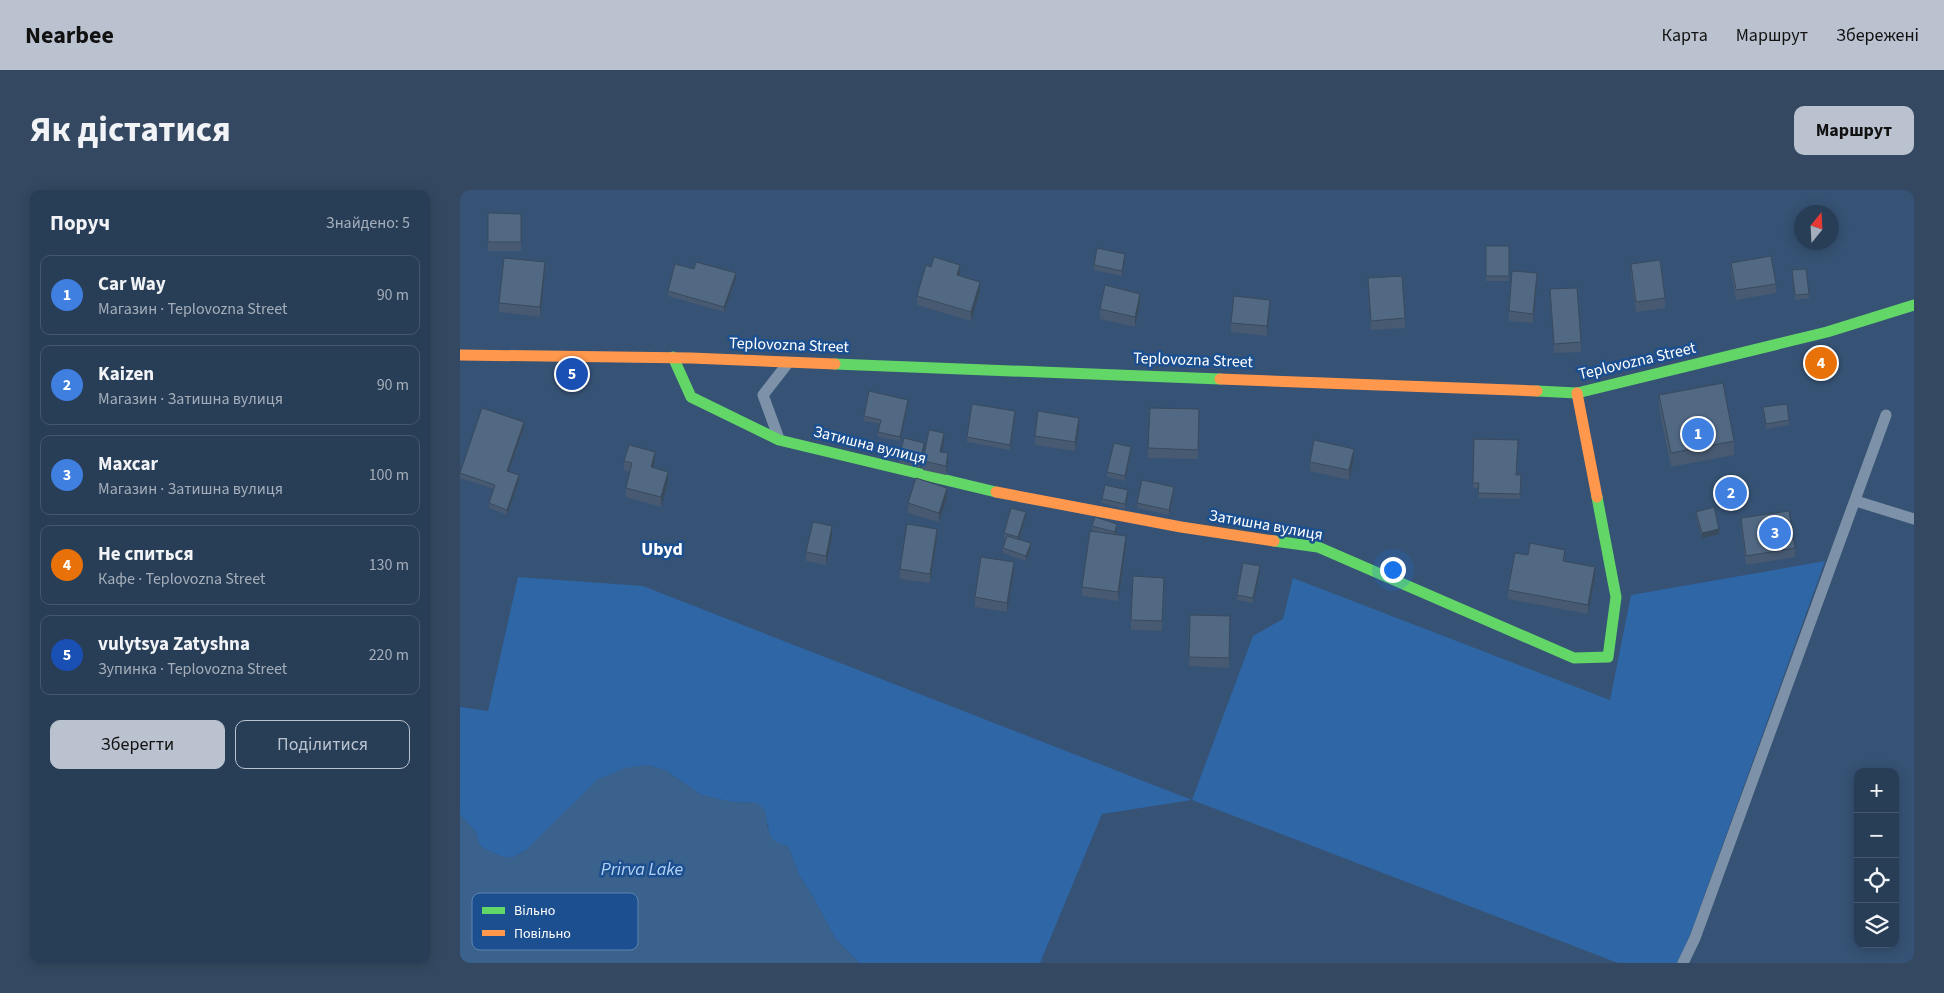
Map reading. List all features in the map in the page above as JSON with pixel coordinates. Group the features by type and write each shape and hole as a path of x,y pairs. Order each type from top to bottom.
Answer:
{"street":[{"name":"Teplovozna Street","path":"460,355 673,357 1578,393 1827,332 1914,304"},
{"name":"Затишна вулиця","path":"673,357 691,397 779,440 989,491 1181,527 1318,547 1574,658 1608,657 1616,597 1578,393"}],"lane":[{"path":"779,440 763,395 789,361"},
{"path":"1683,963 1695,938 1886,416"},
{"path":"1856,501 1914,519"}],"shaded area":[{"path":"1825,561 1690,935 1677,963 1618,963 1192,800 1253,636 1283,619 1293,578 1610,700 1631,595"},
{"path":"518,577 643,586 1192,800 1102,814 1040,963 859,963 835,938 799,875 788,846 777,844 769,837 768,825 757,803 732,802 701,795 665,770 647,765 512,858 500,856 483,848 479,844 476,832 460,815 460,707 488,711"}],"water":[{"name":"Prirva Lake","path":"647,765 665,770 701,795 732,802 757,803 765,810 769,833 775,841 788,846 799,875 835,938 859,963 460,963 460,815 476,832 479,844 483,848 500,856 512,858 526,850 597,780 625,768"}],"building":[{"path":"488,213 521,214 521,242 488,242"},
{"path":"1486,246 1509,246 1509,276 1486,276"},
{"path":"1097,248 1125,254 1122,271 1094,265"},
{"path":"1771,256 1776,284 1736,290 1731,263"},
{"path":"934,257 960,265 957,275 980,282 971,312 917,296 926,265 931,267"},
{"path":"504,258 545,262 540,307 499,303"},
{"path":"1660,260 1665,298 1636,302 1631,264"},
{"path":"696,262 736,273 724,307 668,291 675,264 694,269"},
{"path":"1806,269 1809,294 1795,295 1792,270"},
{"path":"1512,271 1537,273 1533,314 1509,311"},
{"path":"1402,276 1405,318 1371,321 1368,278"},
{"path":"1105,285 1140,294 1135,317 1100,309"},
{"path":"1577,288 1581,342 1554,344 1550,289"},
{"path":"1234,296 1270,300 1267,326 1231,323"},
{"path":"1723,383 1734,441 1671,453 1659,395"},
{"path":"869,391 908,400 900,437 878,432 881,420 864,416"},
{"path":"972,404 1015,411 1010,445 967,437"},
{"path":"1787,404 1789,420 1766,424 1763,407"},
{"path":"482,408 524,422 507,471 519,475 507,510 489,503 495,485 460,473"},
{"path":"1150,408 1199,409 1198,450 1148,448"},
{"path":"1038,411 1079,418 1075,442 1035,436"},
{"path":"929,430 944,433 940,452 948,453 946,466 923,461"},
{"path":"904,438 924,443 920,463 899,458"},
{"path":"1474,439 1518,440 1516,475 1521,475 1520,494 1478,493 1479,483 1473,483"},
{"path":"1314,440 1354,449 1349,470 1310,462"},
{"path":"1114,443 1131,447 1125,476 1107,472"},
{"path":"629,445 655,452 651,467 668,472 661,497 626,488 632,463 624,461"},
{"path":"916,478 947,488 939,513 908,503"},
{"path":"1142,480 1174,487 1169,510 1137,503"},
{"path":"1105,485 1128,490 1125,504 1102,499"},
{"path":"1714,507 1719,529 1702,533 1696,512"},
{"path":"1011,508 1026,512 1018,537 1004,533"},
{"path":"1789,511 1795,548 1746,556 1741,518"},
{"path":"1095,517 1117,524 1115,532 1092,526"},
{"path":"813,522 832,526 826,556 806,552"},
{"path":"907,524 937,529 930,574 900,569"},
{"path":"1090,531 1126,536 1118,592 1082,587"},
{"path":"1007,536 1031,543 1026,556 1003,548"},
{"path":"1530,543 1565,550 1563,561 1595,567 1588,605 1508,590 1515,553 1528,555"},
{"path":"981,557 1014,562 1007,603 975,597"},
{"path":"1243,563 1260,566 1253,598 1237,595"},
{"path":"1133,576 1164,578 1162,621 1131,620"},
{"path":"1190,615 1230,616 1229,658 1189,657"}],"traffic: fast":[{"path":"1537,391 1577,393 1827,332 1914,305"},
{"path":"673,357 691,397 779,440 996,492"},
{"path":"835,364 1220,379"},
{"path":"1274,541 1318,547 1574,658 1608,657 1616,597 1597,497"}],"traffic: slow":[{"path":"460,355 691,358 835,364"},
{"path":"1220,379 1537,391"},
{"path":"1577,393 1597,497"},
{"path":"996,492 1181,527 1274,541"}],"place":[{"name":"Не спиться","path":"1821,363"},
{"name":"vulytsya Zatyshna","path":"572,374"},
{"name":"Car Way","path":"1698,434"},
{"name":"Kaizen","path":"1731,493"},
{"name":"Maxcar","path":"1775,533"}],"district":[{"name":"Ubyd","path":"662,549"}]}
